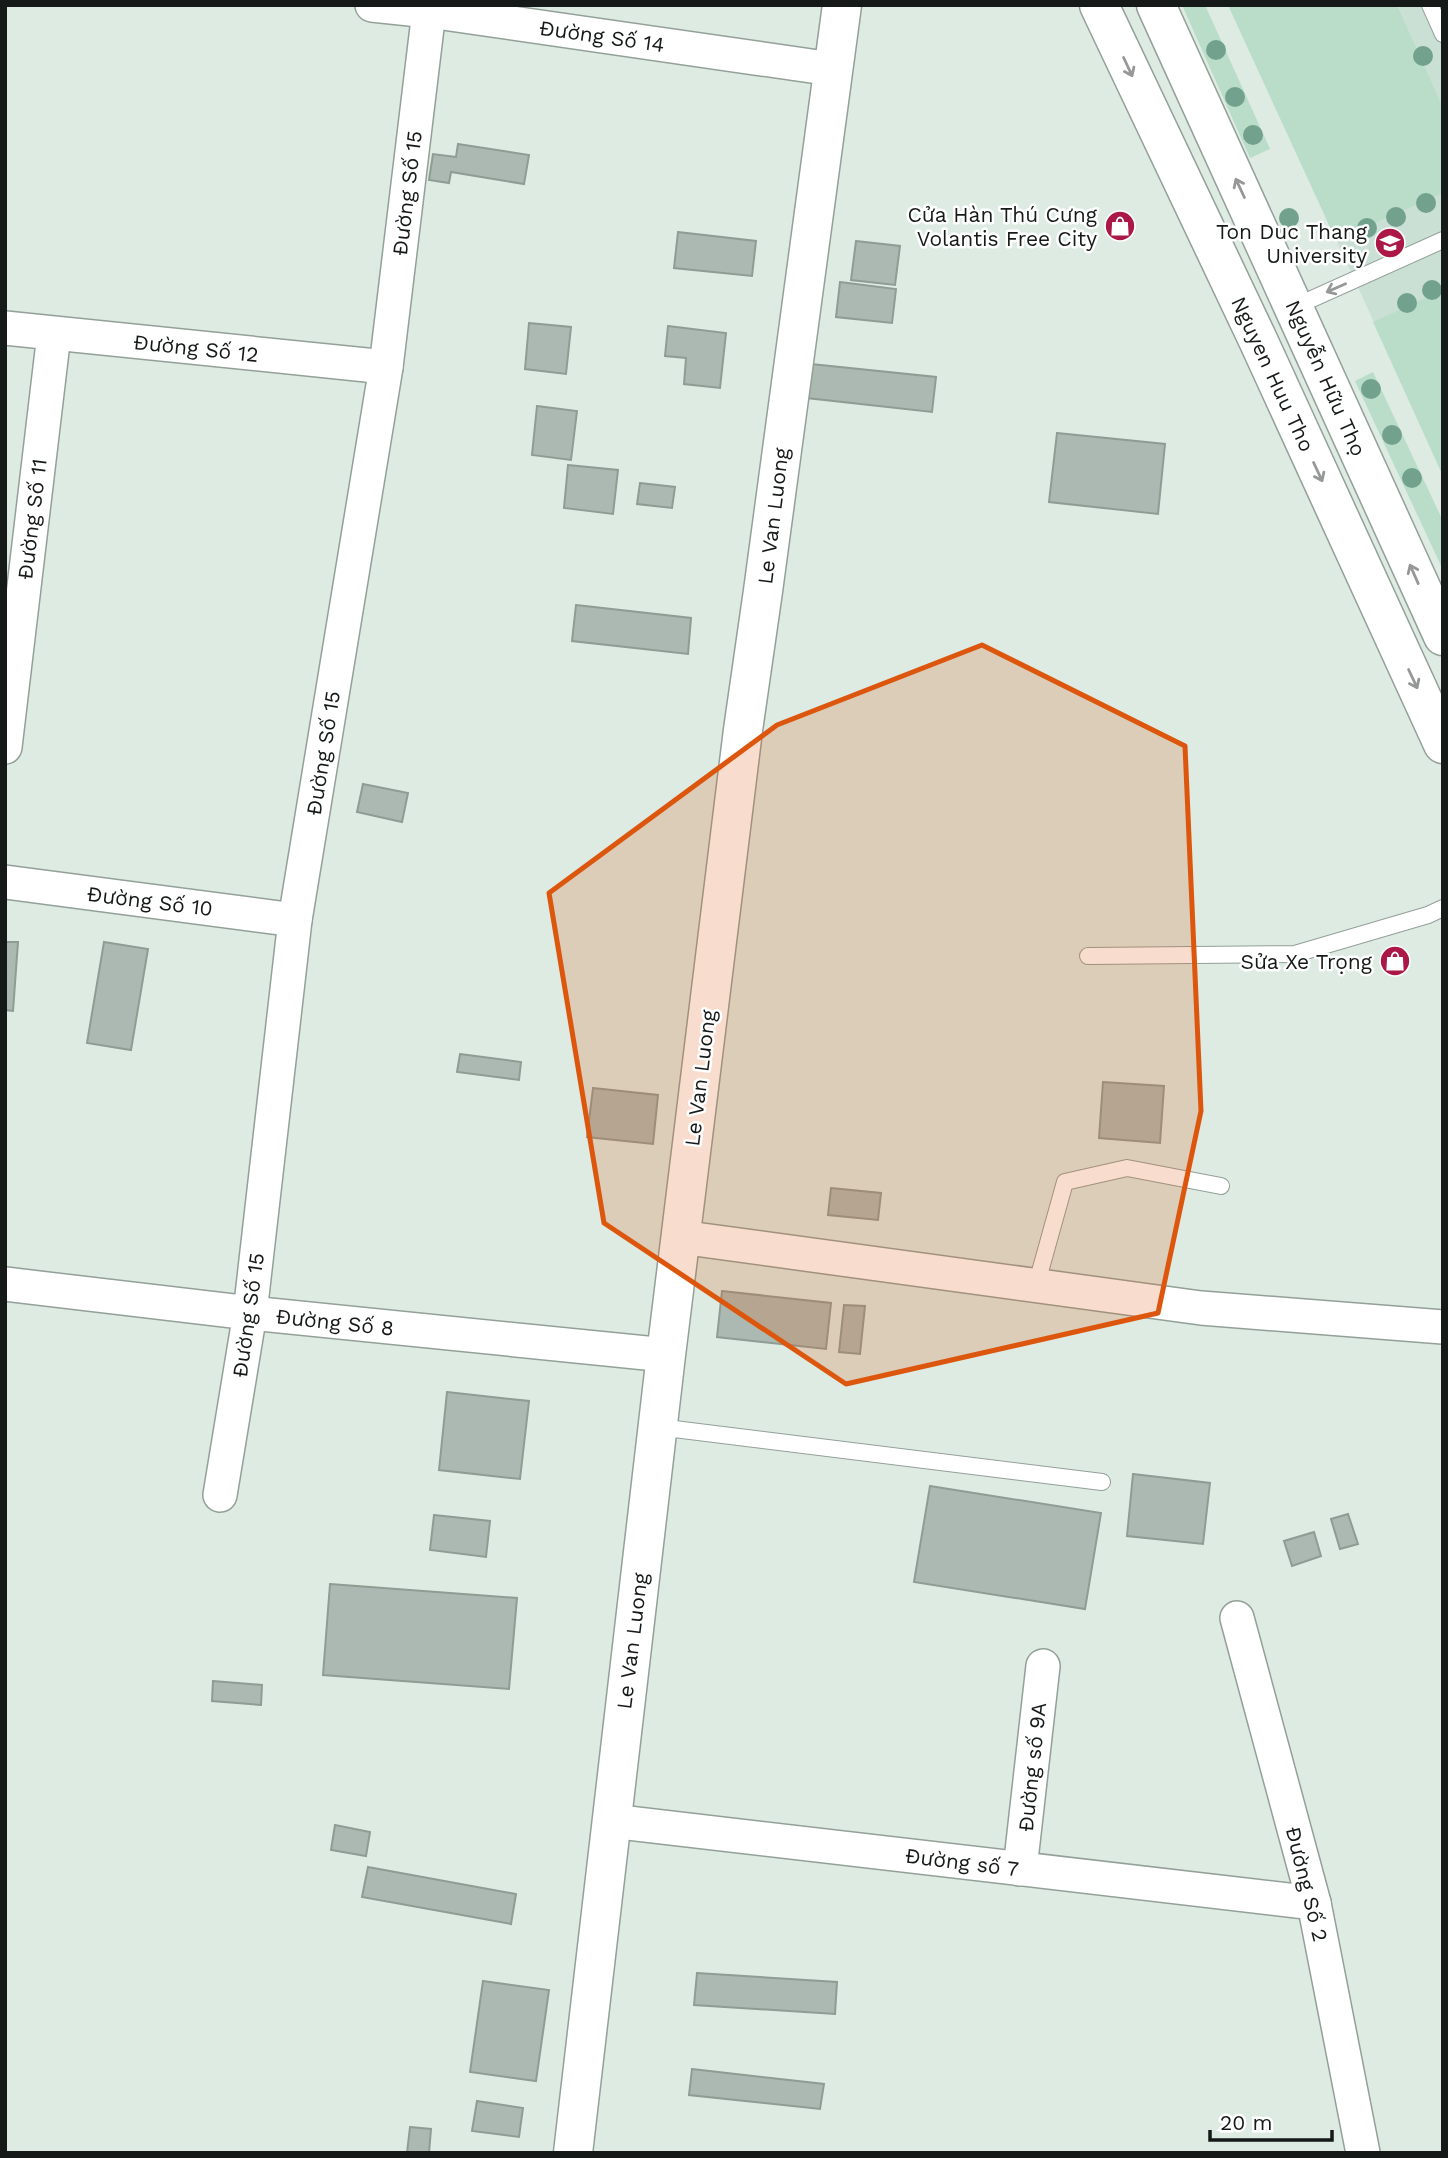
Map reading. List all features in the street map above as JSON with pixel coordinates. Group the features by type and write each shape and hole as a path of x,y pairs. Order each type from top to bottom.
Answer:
{"street":[{"name":"Đường Số 14","path":"372,5 832,69"},
{"name":"Le Van Luong","path":"573,2153 680,1237 743,730 842,5"},
{"name":"Nguyen Huu Tho","path":"1098,5 1258,340 1443,744"},
{"name":"Nguyễn Hữu Thọ","path":"1156,5 1443,636"},
{"name":"Đường Số 15","path":"220,1495 250,1313 295,920 386,367 429,11"},
{"name":"Đường Số 12","path":"5,328 386,367"},
{"name":"Đường Số 11","path":"5,747 54,334"},
{"name":"Đường Số 10","path":"5,882 295,920"},
{"path":"680,1237 1201,1308 1443,1327"},
{"name":"Đường Số 8","path":"5,1284 250,1313 666,1355"},
{"name":"Đường Số 2","path":"1237,1618 1314,1903 1363,2153"},
{"name":"Đường số 9A","path":"1020,1869 1043,1666"},
{"name":"Đường số 7","path":"611,1821 1314,1903"}],"lane":[{"path":"1430,5 1443,34"},
{"path":"1294,307 1443,240"},
{"path":"1088,956 1295,954 1428,915 1443,908"},
{"path":"1036,1286 1065,1182 1127,1168 1221,1186"},
{"path":"658,1427 1102,1482"}],"highlighted area":[{"path":"982,645 1185,746 1201,1111 1158,1313 846,1384 604,1223 549,893 777,725"}],"shaded area":[{"name":"Ton Duc Thang University","path":"1228,5 1443,5 1443,476 1368,309"}],"green space":[{"path":"1182,5 1205,5 1270,149 1250,158"},
{"name":"Ton Duc Thang University","path":"1228,5 1397,5 1443,108 1443,193 1336,240"},
{"path":"1443,290 1443,476 1373,322"},
{"path":"1373,372 1443,521 1443,570 1355,381"}],"building":[{"path":"458,144 529,155 524,184 451,172 449,183 429,180 433,154 456,157"},
{"path":"678,232 756,241 752,276 674,268"},
{"path":"856,241 900,246 895,285 851,280"},
{"path":"840,282 896,289 892,323 836,317"},
{"path":"529,323 571,327 566,374 525,369"},
{"path":"668,326 726,333 720,388 684,384 686,358 665,356"},
{"path":"811,364 936,377 932,412 807,398"},
{"path":"537,406 577,411 571,460 532,455"},
{"path":"1057,433 1165,444 1158,514 1049,502"},
{"path":"568,465 618,470 613,514 564,508"},
{"path":"640,483 675,487 672,508 637,504"},
{"path":"576,605 691,618 688,654 572,641"},
{"path":"363,784 408,793 402,822 357,812"},
{"path":"5,942 18,942 13,1011 5,1010"},
{"path":"104,942 148,949 131,1050 87,1043"},
{"path":"460,1054 521,1062 519,1080 457,1072"},
{"path":"1103,1082 1164,1086 1160,1143 1099,1138"},
{"path":"593,1088 658,1095 653,1144 587,1137"},
{"path":"831,1188 881,1193 878,1220 828,1215"},
{"path":"722,1291 831,1303 826,1349 717,1337"},
{"path":"844,1305 865,1306 860,1354 839,1352"},
{"path":"447,1392 529,1401 520,1479 439,1470"},
{"path":"1133,1474 1210,1483 1203,1544 1127,1536"},
{"path":"930,1486 1101,1513 1085,1609 914,1582"},
{"path":"1348,1514 1358,1544 1340,1549 1331,1519"},
{"path":"434,1515 490,1521 486,1557 430,1550"},
{"path":"1314,1532 1321,1556 1292,1566 1284,1541"},
{"path":"330,1584 517,1598 509,1689 323,1675"},
{"path":"213,1681 262,1685 261,1705 212,1701"},
{"path":"335,1825 370,1832 366,1856 331,1850"},
{"path":"368,1867 516,1894 511,1924 362,1897"},
{"path":"697,1973 837,1982 835,2014 694,2005"},
{"path":"483,1981 549,1990 536,2081 470,2072"},
{"path":"692,2069 824,2084 820,2109 689,2095"},
{"path":"477,2101 523,2108 519,2137 472,2131"},
{"path":"410,2127 431,2129 429,2153 407,2153"}],"place":[{"name":"Cửa Hàn Thú Cưng Volantis Free City","path":"1120,226"},
{"name":"Ton Duc Thang University","path":"1390,243"},
{"name":"Sửa Xe Trọng","path":"1395,961"}]}
